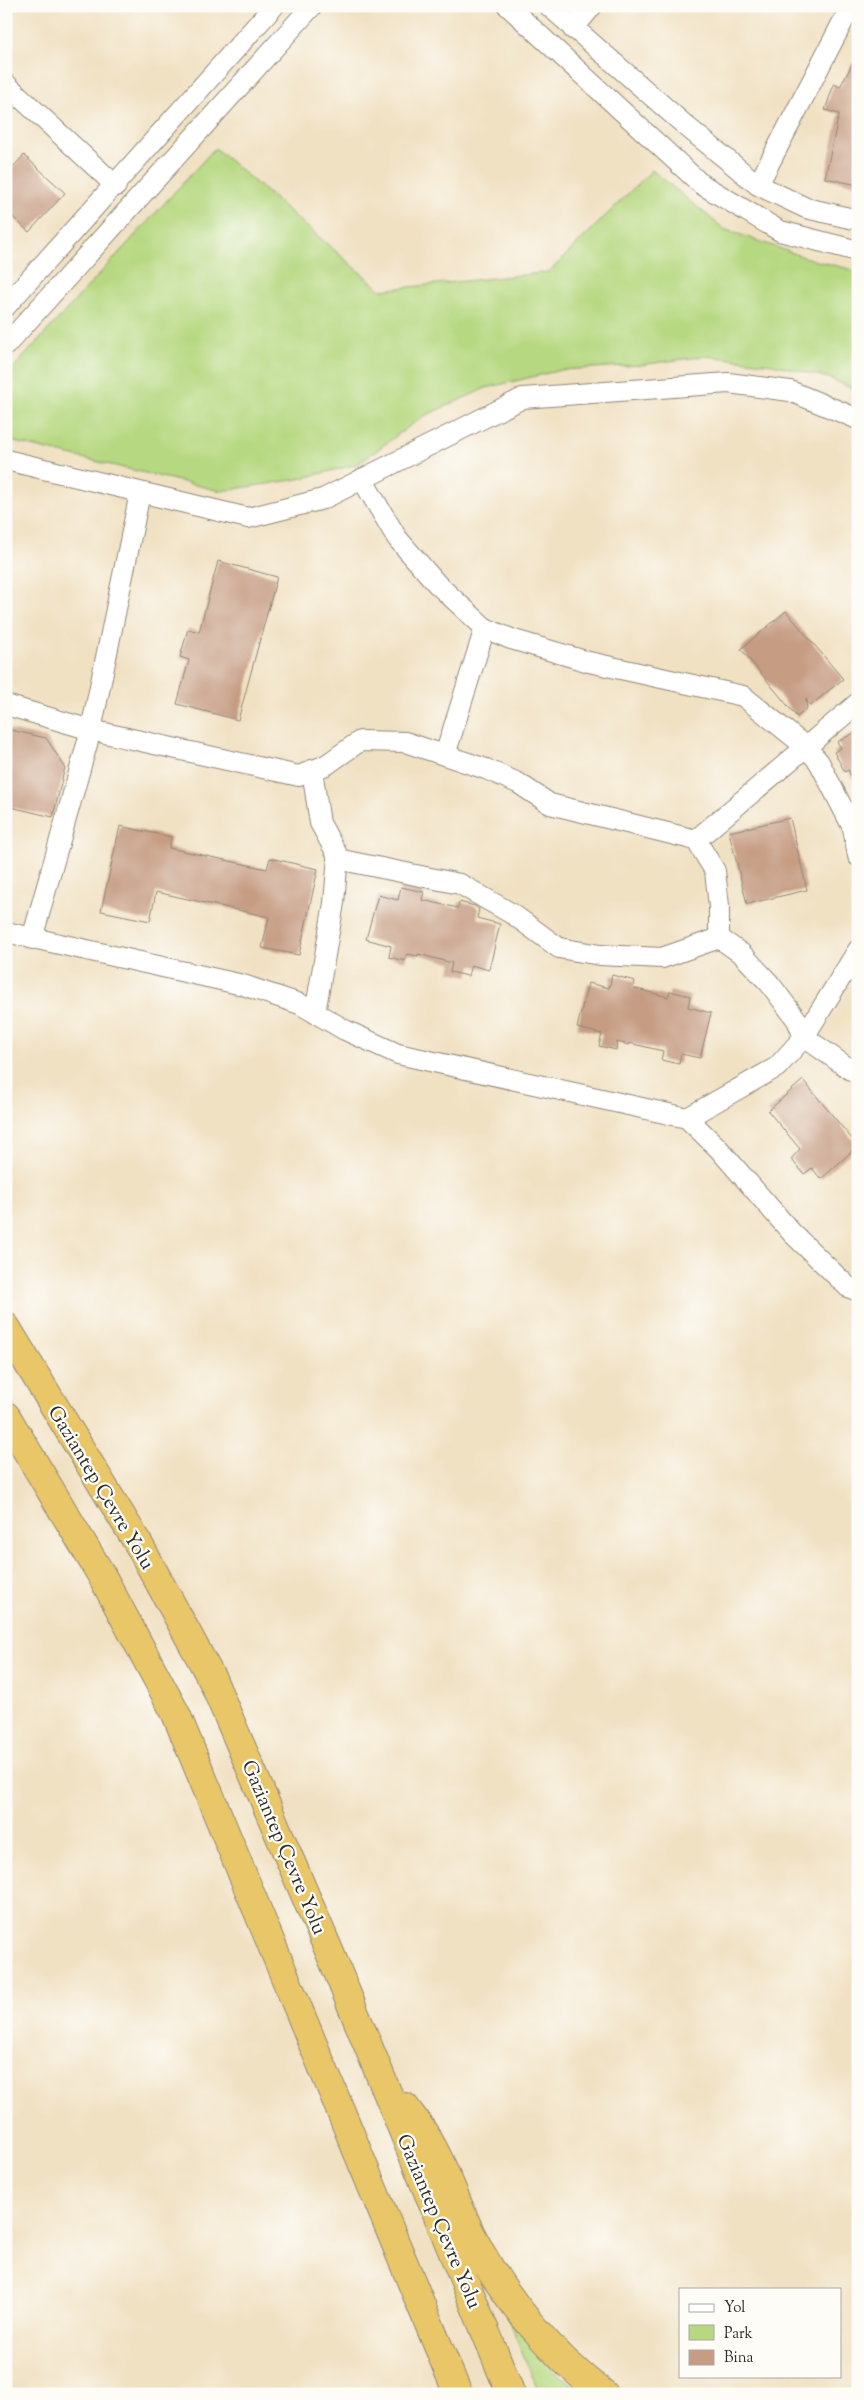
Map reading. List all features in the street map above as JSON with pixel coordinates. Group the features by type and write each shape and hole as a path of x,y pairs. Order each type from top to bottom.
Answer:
{"highway":[{"name":"Gaziantep Çevre Yolu","path":"6,1327 139,1545 213,1681 330,1953 373,2062 511,2394"},
{"path":"6,1416 102,1576 176,1714 458,2394"},
{"path":"373,2062 430,2142 474,2239 507,2293 542,2336 582,2377 604,2394"}],"street":[{"path":"6,306 116,186 274,6"},
{"path":"6,345 312,6"},
{"path":"508,6 700,184 780,231 858,251"},
{"path":"549,6 573,29 758,185 806,208 858,220"},
{"path":"573,29 592,6"},
{"path":"758,185 851,6"},
{"path":"6,84 116,186"},
{"path":"6,460 248,518 323,499 523,398 728,383 790,391 858,419"},
{"path":"362,479 397,538 437,584 485,628 511,639 589,662 743,696 806,747 819,762 853,828 858,856"},
{"path":"32,939 90,730 140,493"},
{"path":"445,755 485,628"},
{"path":"696,840 858,703"},
{"path":"6,705 90,730 300,776 326,765 360,741 405,742 445,755 486,769 518,783 550,804 696,840 715,870 719,906 719,938"},
{"path":"312,770 320,823 338,860 334,903 315,1012"},
{"path":"338,860 460,884 514,915 559,948 600,956 662,958 719,938"},
{"path":"6,932 243,985 300,1004 345,1030 398,1054 687,1118 718,1148 792,1233 848,1287 858,1292"},
{"path":"719,938 742,954 770,984 797,1020 804,1037 856,1073"},
{"path":"687,1118 777,1068 804,1037 858,950"}],"green space":[{"path":"215,148 381,290 549,272 652,170 724,229 813,260 858,271 858,391 829,378 773,364 706,356 640,365 561,370 486,388 422,417 358,464 299,479 221,491 6,440 6,376"},
{"path":"505,2312 554,2371 585,2394 540,2394"}],"building":[{"path":"858,53 858,185 825,178 839,114 825,110 834,84 840,87"},
{"path":"24,155 65,193 29,232 6,211 6,175"},
{"path":"218,561 277,577 238,720 177,704 189,660 180,657 188,629 199,632"},
{"path":"786,611 843,679 810,706 806,699 807,709 797,717 741,649"},
{"path":"6,729 46,738 65,767 53,817 6,806"},
{"path":"858,731 858,788 848,770 845,772 834,752 841,748 837,742"},
{"path":"790,818 807,890 747,904 729,832"},
{"path":"120,826 171,837 169,848 267,869 270,858 318,869 299,955 262,948 269,917 156,892 150,921 101,911"},
{"path":"401,887 424,892 422,900 458,908 459,902 475,906 479,909 477,918 500,924 489,970 471,965 468,976 450,972 452,963 418,954 418,956 407,954 405,961 389,957 391,946 366,939 378,895 398,900"},
{"path":"612,975 635,981 633,988 668,997 670,991 690,996 688,1007 711,1013 700,1058 681,1054 679,1064 661,1060 663,1051 629,1043 629,1045 617,1042 616,1050 599,1046 602,1034 577,1028 588,983 609,988"},
{"path":"803,1080 858,1146 821,1179 812,1168 804,1174 791,1159 800,1149 768,1111"}]}
